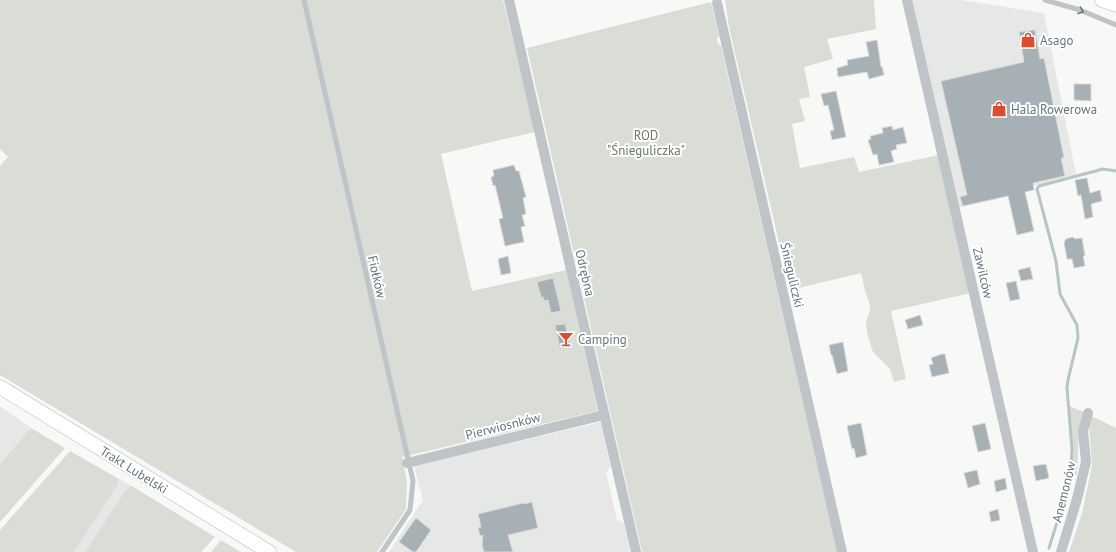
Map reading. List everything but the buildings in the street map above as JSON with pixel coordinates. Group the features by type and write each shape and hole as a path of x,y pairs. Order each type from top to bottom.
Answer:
{"street":[{"name":"Odrębna","path":"509,0 636,552"},
{"name":"Zawilców","path":"907,0 1033,552"},
{"path":"1102,0 1116,4"},
{"name":"Śnieguliczki","path":"717,1 842,552"},
{"name":"Trakt Lubelski","path":"0,387 269,552"},
{"name":"Anemonów","path":"1061,552 1077,499 1086,462 1083,431 1088,413"},
{"name":"Pierwiosnków","path":"408,463 604,415"}],"lane":[{"name":"Fiołków","path":"304,0 413,481 410,510 382,552"},
{"path":"1045,0 1080,10 1116,25"}],"shaded area":[{"path":"910,0 961,0 1044,13 1076,174 1034,186 1034,190 957,208"},
{"path":"0,406 31,428 0,464"},
{"path":"601,422 611,467 606,472 617,520 624,523 630,552 389,552 423,500 414,466"},
{"path":"119,479 132,486 125,491 85,552 74,552 117,486"}],"green space":[{"path":"0,0 503,0 535,132 441,154 472,291 566,270 598,411 402,457 407,482 406,509 377,552 296,552 0,375 0,166 8,157 0,149"},
{"path":"725,0 874,0 876,29 827,39 833,59 804,67 810,97 799,99 805,121 792,124 800,168 854,157 859,172 939,155 971,293 891,311 906,379 894,382 890,369 873,352 866,325 870,311 869,301 861,273 790,290 729,27"},
{"name":"ROD \"Śnieguliczka\"","path":"711,2 719,36 717,38 718,44 721,46 837,552 642,552 527,48"},
{"path":"1069,406 1084,412 1079,430 1077,475 1072,476 1072,442"},
{"path":"1091,416 1116,428 1116,552 1069,552 1082,513 1092,466 1089,426"},
{"path":"31,428 65,448 0,522 0,464"},
{"path":"70,451 119,479 117,486 74,552 0,552 0,530"},
{"path":"132,486 215,537 201,552 85,552 125,491"},
{"path":"221,540 241,552 211,552"}],"waterway":[{"path":"1049,548 1070,481 1072,449 1067,388 1078,338 1077,325 1060,294 1056,261 1037,189 1039,186 1103,169 1116,171"}],"place":[{"name":"Asago","path":"1028,40"},
{"name":"Hala Rowerowa","path":"999,109"},
{"name":"Camping","path":"566,339"}]}
